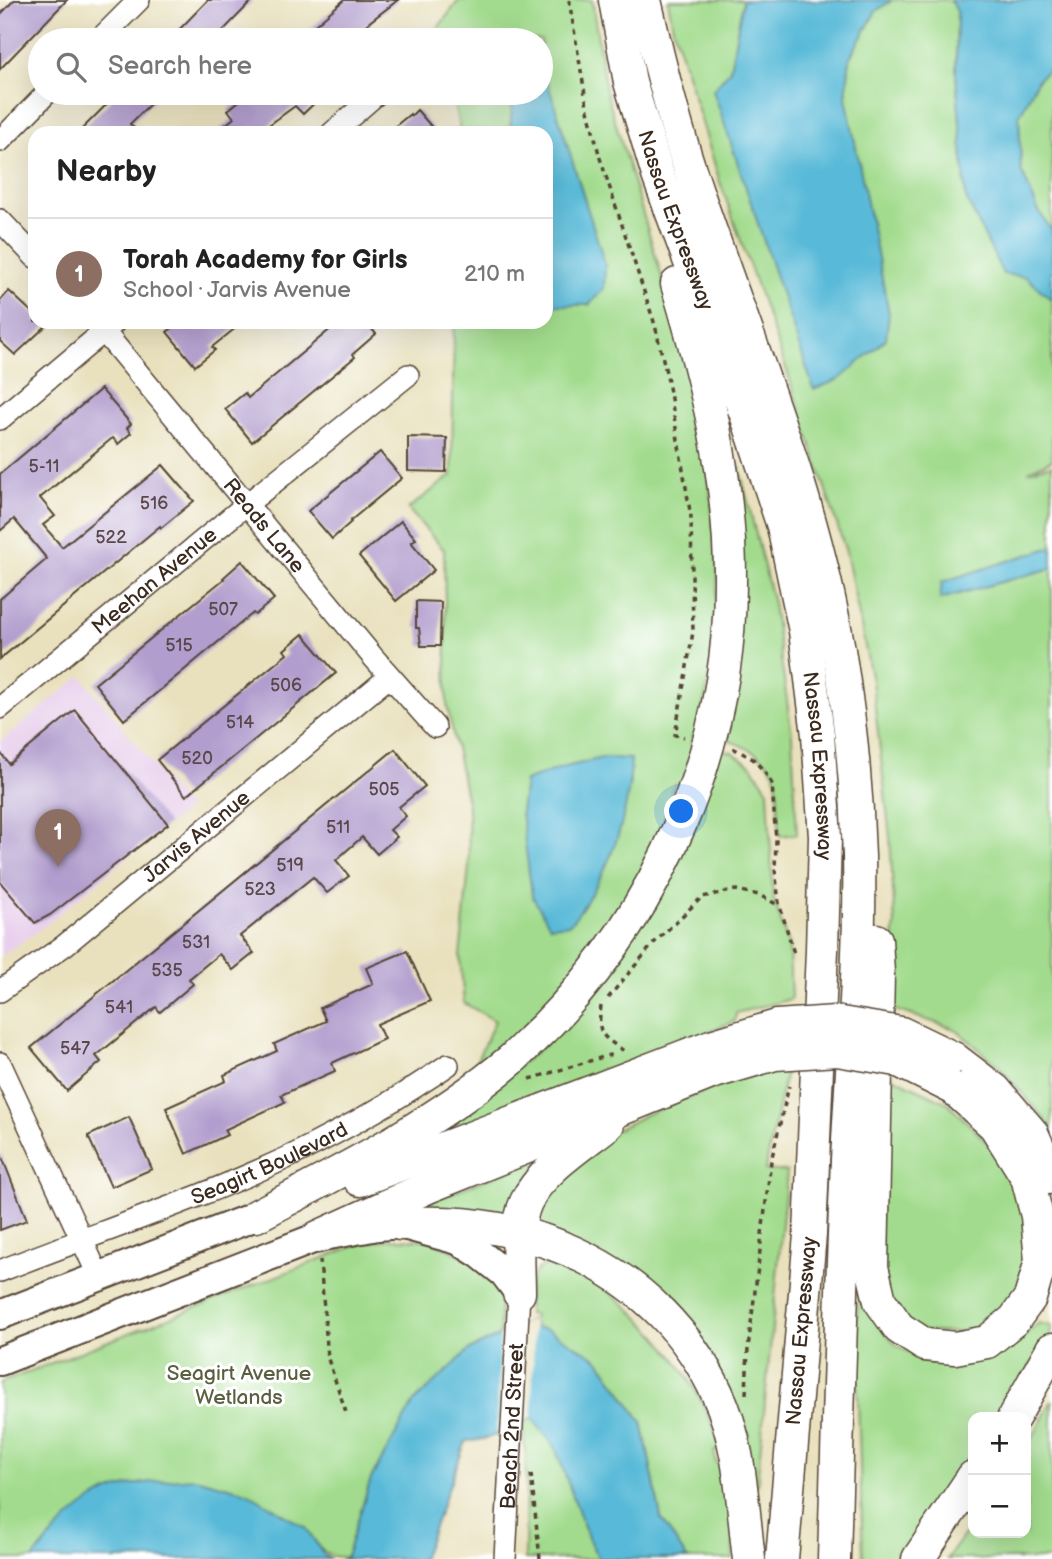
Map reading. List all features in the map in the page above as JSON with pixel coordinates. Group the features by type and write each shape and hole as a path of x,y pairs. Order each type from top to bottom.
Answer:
{"highway":[{"name":"Nassau Expressway","path":"615,0 630,82 658,175 748,420 783,526 805,631 818,735 825,837 810,1235 782,1559"},
{"name":"Nassau Expressway","path":"645,0 667,94 698,197 784,437 814,533 839,651 859,856 834,1559"},
{"path":"257,1216 376,1154 453,1105 513,1058 564,1007 609,954 651,886 686,814 709,741 724,665 730,584 726,505 711,416 688,318 660,226 641,148 630,82"},
{"path":"839,651 856,739 872,848 878,973 872,1267 880,1301 899,1328 925,1345 955,1348 987,1342 1014,1320 1030,1298 1041,1261 1037,1216 1027,1177 995,1126 953,1073"},
{"path":"257,1216 711,1059 837,1049 953,1073 995,1090 1031,1133 1052,1178"},
{"path":"318,1237 428,1187 630,1105 711,1059"},
{"path":"519,1293 519,1232 525,1203 540,1180 630,1105"},
{"path":"400,1224 478,1224 519,1232 581,1254 628,1284 667,1320 696,1356 718,1394 734,1444 750,1559"},
{"path":"1017,1412 1052,1349"},
{"path":"918,1559 968,1484"}],"main road":[{"name":"Seagirt Boulevard","path":"0,1315 257,1216"},
{"path":"0,1361 318,1237 359,1229 400,1224 458,1240 504,1273 519,1293"}],"street":[{"path":"111,28 139,0"},
{"path":"0,141 35,105"},
{"path":"340,126 364,105"},
{"path":"0,220 28,250"},
{"path":"0,419 101,329"},
{"name":"Reads Lane","path":"108,329 389,677 435,727"},
{"name":"Meehan Avenue","path":"0,708 247,504 408,376"},
{"name":"Jarvis Avenue","path":"0,991 65,945 389,677"},
{"path":"0,1063 99,1277"},
{"name":"Seagirt Boulevard","path":"0,1271 297,1153 398,1099 448,1065"},
{"name":"Beach 2nd Street","path":"505,1559 519,1293"}],"path":[{"path":"569,0 587,106 600,158 655,325 688,495 691,517 693,632 675,735 685,737"},
{"path":"592,1015 654,943 702,897 736,890 759,895 780,906"},
{"path":"525,1081 624,1051 605,1038 598,1025 601,1006"},
{"path":"318,1237 328,1359 346,1415"},
{"path":"530,1464 540,1559"}],"shaded area":[{"path":"81,676 188,808 44,926 0,957 0,742"}],"green space":[{"path":"459,0 592,0 606,91 673,314 707,459 718,575 710,674 697,736 692,736 691,744 695,746 683,784 674,784 657,844 632,893 575,977 513,1040 470,1075 495,1021 464,1003 460,956 469,867 468,807 447,704 444,550 408,509 452,475 454,329 553,329 553,305 589,305 549,105 553,105 553,28 438,28","holes":["602,758 630,759 630,785 526,845 521,812 525,781"]},
{"path":"668,0 743,0 730,70 846,97 850,57 876,11 892,0 950,0 957,11 956,73 966,198 1026,277 1052,300 1052,460 1028,471 1052,465 1052,547 942,582 941,599 1052,568 1052,1132 1049,1124 998,1065 955,1029 883,1006 895,925 890,837 872,681 846,552 787,371 720,182 673,28"},
{"path":"1052,66 1052,231 1038,210 1021,170 1019,116 1038,79"},
{"path":"454,105 512,105 511,126 459,126"},
{"path":"739,466 773,603 792,736 797,834 780,836 775,775 766,761 753,751 722,738 732,467"},
{"path":"718,749 732,752 752,766 768,790 773,897 789,947 791,999 736,1013 735,1021 433,1139 432,1135 567,1027 616,967"},
{"path":"787,1066 765,1170 787,1172 757,1485 754,1488 742,1446 749,1434 697,1348 537,1229 533,1204 616,1130 645,1115 755,1071"},
{"path":"884,1073 948,1103 1005,1161 1027,1212 1032,1270 988,1334 916,1331 892,1307 877,1262"},
{"path":"565,1148 514,1221 432,1211 427,1207 430,1201"},
{"name":"Seagirt Avenue Wetlands","path":"391,1239 430,1240 486,1267 500,1294 500,1335 469,1350 371,1479 346,1557 327,1553 306,1528 154,1559 0,1559 0,1383 360,1244"},
{"path":"560,1262 614,1296 637,1316 679,1364 696,1391 721,1449 714,1451 716,1463 725,1462 733,1513 733,1559 687,1559 661,1518 642,1422 598,1359 534,1327 534,1315 528,1314 532,1279 541,1267"},
{"path":"860,1265 874,1318 895,1344 926,1362 964,1364 999,1355 1039,1323 1052,1326 1048,1347 1012,1412 968,1412 968,1477 913,1559 863,1559 856,1335"},
{"path":"1052,1400 1052,1559 947,1559 968,1530 968,1538 1031,1538 1031,1441"},
{"path":"532,1417 555,1447 589,1540 599,1559 525,1559 526,1463 523,1422"}],"water":[{"path":"743,0 892,0 876,11 850,57 846,97 889,313 886,339 840,379 814,390 713,90 730,70"},
{"path":"950,0 1052,0 1052,66 1038,79 1019,116 1021,170 1038,210 1052,231 1052,300 1026,277 1003,274 966,198 956,73 957,11"},
{"path":"553,100 605,264 604,288 589,305 553,305 553,126 511,126 512,105 553,105"},
{"path":"1052,547 1052,568 940,599 942,582"},
{"path":"602,758 631,759 621,826 605,867 583,906 570,924 550,926 532,896 521,812 525,781"},
{"path":"534,1319 534,1327 548,1330 598,1359 642,1422 661,1518 687,1559 599,1559 589,1540 555,1447 532,1418 492,1436 466,1441 422,1559 343,1559 346,1557 371,1479 414,1402 469,1350"},
{"path":"195,1478 247,1492 306,1528 325,1556 331,1559 33,1559 63,1524 80,1509 109,1491 159,1481"}],"pier":[{"path":"534,1319 532,1417 497,1435 500,1335"}],"building":[{"path":"14,0 67,0 40,28 28,28 28,40 0,69 0,15"},
{"path":"208,0 253,0 226,28 181,28"},
{"path":"344,0 398,0 362,28 311,28"},
{"path":"106,105 149,105 130,124 132,126 85,126"},
{"path":"234,105 312,105 303,114 295,106 268,126 224,126 234,118 228,110"},
{"path":"417,110 431,126 395,126 410,114 411,116"},
{"path":"9,291 28,309 28,329 43,329 15,355 0,341 0,301"},
{"path":"171,329 234,329 212,347 215,350 195,366 167,332"},
{"path":"331,329 372,329 376,334 353,354 355,357 252,442 225,409 245,393 248,398"},
{"path":"101,389 131,424 127,428 131,433 118,444 113,438 110,440 40,498 55,516 43,525 62,547 163,465 194,501 0,659 0,599 47,559 14,519 0,531 0,474"},
{"path":"408,437 447,438 446,472 408,471"},
{"path":"380,452 402,478 332,539 308,511"},
{"path":"401,521 416,539 411,542 434,570 396,601 359,556"},
{"path":"242,561 274,599 255,615 253,613 124,720 95,684 224,579"},
{"path":"416,601 441,602 440,646 421,646 419,628 416,628"},
{"path":"303,634 336,673 186,796 157,760 287,654 284,650"},
{"path":"75,710 168,824 50,915 35,923 0,882 0,752 9,764"},
{"path":"395,749 425,786 399,807 406,816 390,830 397,837 377,854 362,837 336,860 349,876 327,893 313,877 240,936 254,953 233,970 219,954 189,979 193,984 160,1012 156,1007 96,1056 101,1062 67,1091 31,1048"},
{"path":"407,951 430,1001 377,1024 384,1039 332,1063 335,1071 281,1095 285,1102 224,1130 227,1135 186,1154 166,1108 226,1081 224,1075 277,1051 274,1044 326,1021 320,1008 373,984 366,968"},
{"path":"129,1117 152,1169 111,1187 88,1136"},
{"path":"0,1152 27,1220 0,1230"}],"place":[{"name":"Torah Academy for Girls","path":"58,867"}]}
